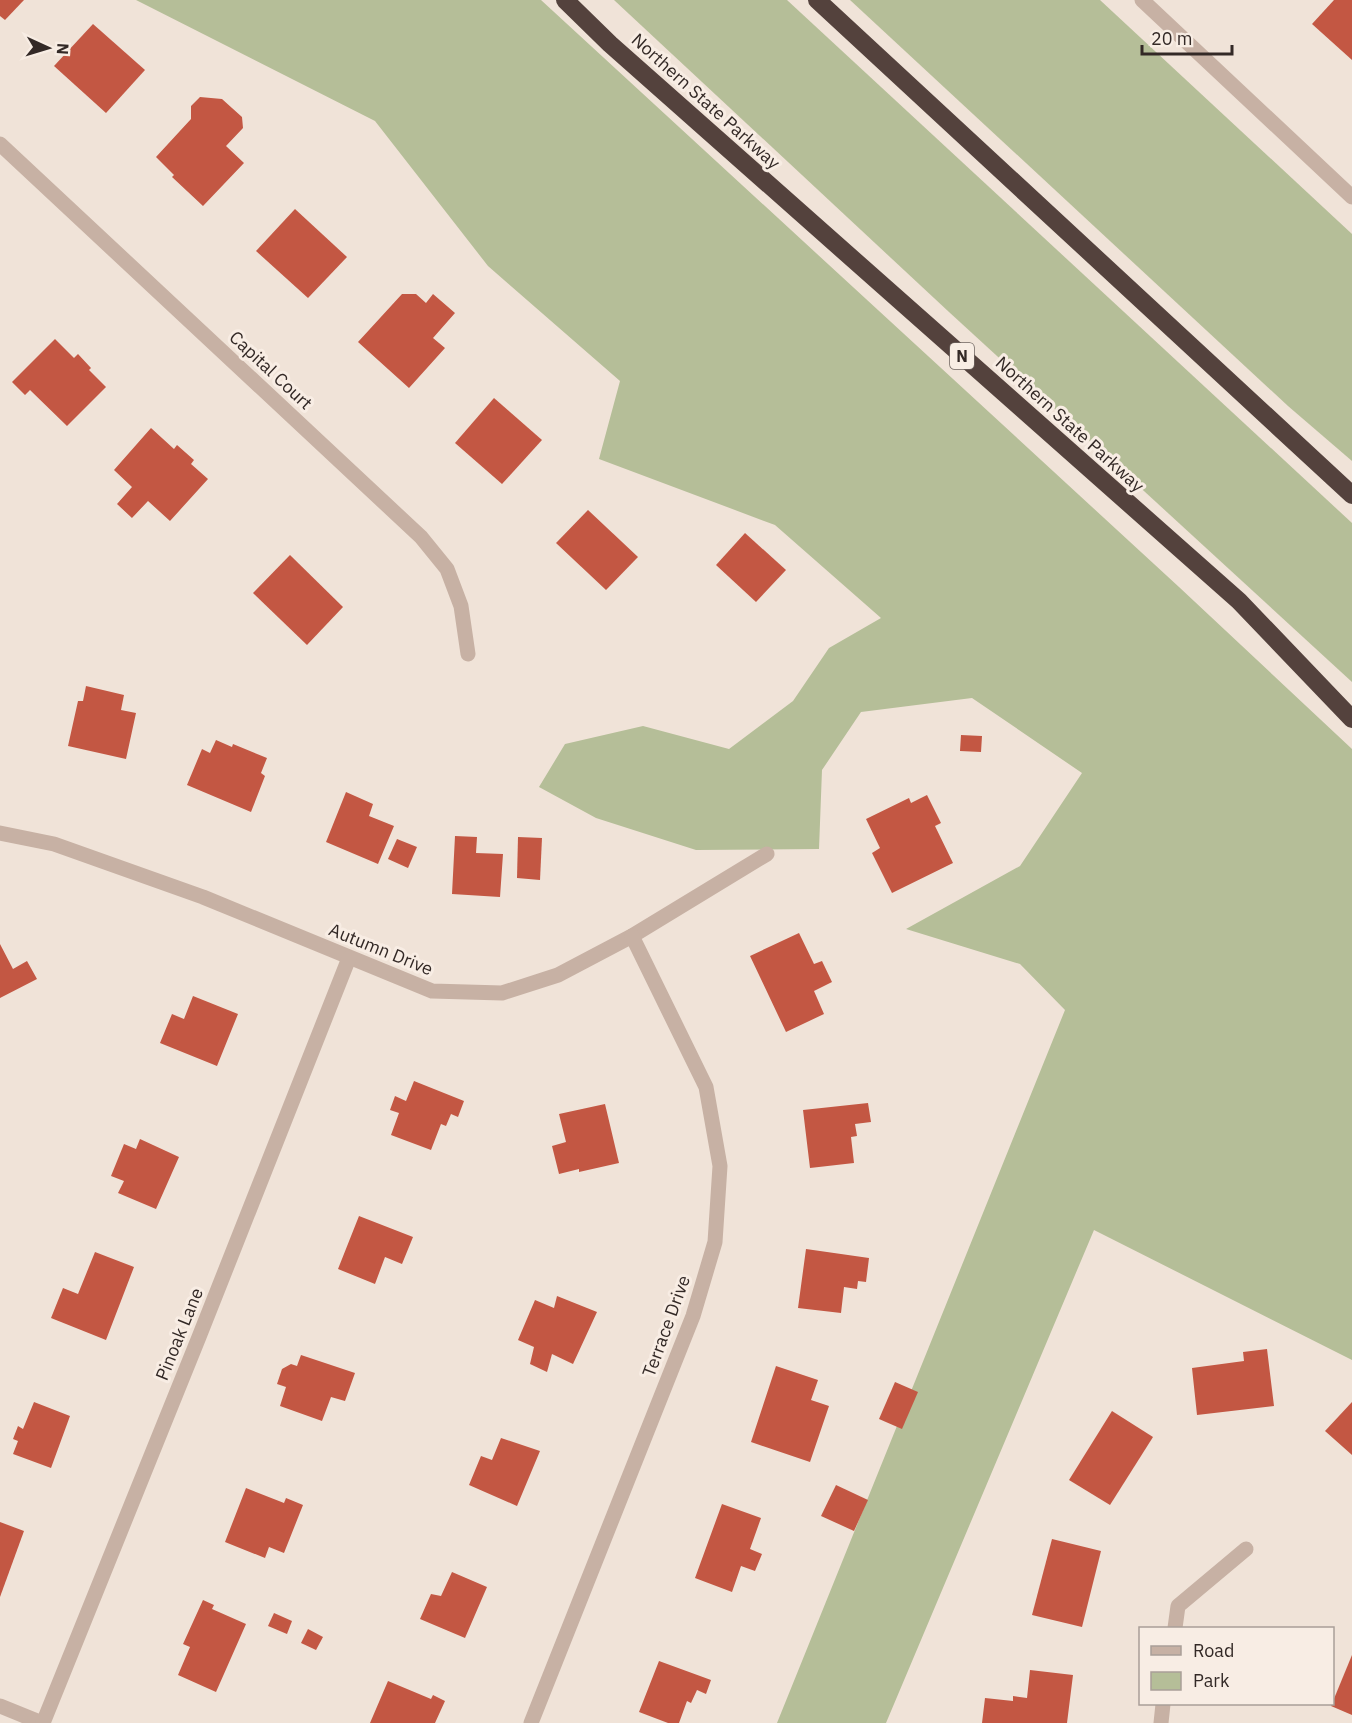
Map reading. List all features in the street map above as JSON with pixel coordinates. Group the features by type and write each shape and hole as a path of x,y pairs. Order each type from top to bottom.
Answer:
{"highway":[{"name":"Northern State Parkway","path":"565,0 610,44 1239,601 1352,718"},
{"path":"817,0 1352,495"}],"street":[{"path":"1142,0 1352,197"},
{"name":"Capital Court","path":"0,144 422,537 447,569 461,606 468,654"},
{"name":"Autumn Drive","path":"0,833 65,848 203,897 432,991 502,993 558,975 632,936 768,854"},
{"name":"Terrace Drive","path":"531,1723 693,1316 715,1242 720,1166 706,1087 632,936"},
{"name":"Pinoak Lane","path":"43,1723 204,1326 349,958"},
{"path":"1175,1627 1178,1606 1246,1549"},
{"path":"1161,1723 1164,1705"},
{"path":"0,1706 43,1723"}],"green space":[{"path":"136,0 541,0 1352,749 1352,1360 1094,1230 886,1723 777,1723 1065,1010 1020,964 906,929 1020,866 1082,773 972,698 861,712 822,770 819,849 696,850 596,818 539,787 565,744 643,726 729,749 793,701 829,648 881,618 775,525 599,459 620,381 488,266 375,121"},
{"path":"614,0 787,0 1352,523 1352,682 949,312"},
{"path":"850,0 1100,0 1352,234 1352,461 1288,406"}],"building":[{"path":"0,0 24,0 5,20 0,16"},
{"path":"1334,0 1352,0 1352,60 1312,24"},
{"path":"93,24 145,70 106,113 54,66"},
{"path":"200,97 222,99 242,117 243,128 226,146 244,163 203,206 172,177 174,175 156,157 191,119 191,106"},
{"path":"295,209 347,257 308,298 256,251"},
{"path":"402,294 416,294 426,303 433,294 455,313 433,338 445,348 409,388 358,342"},
{"path":"55,339 74,358 78,354 91,368 89,370 106,387 67,426 30,390 25,395 12,382"},
{"path":"494,398 542,440 502,484 455,443"},
{"path":"151,428 174,449 177,445 194,460 191,464 208,479 170,521 148,501 132,518 117,504 132,487 114,470"},
{"path":"588,510 638,557 606,590 556,543"},
{"path":"745,533 786,570 756,602 716,565"},
{"path":"290,555 343,607 307,645 253,593"},
{"path":"86,686 124,695 121,710 136,713 126,759 68,746 78,701 83,701"},
{"path":"961,735 982,736 981,752 960,751"},
{"path":"216,740 232,747 233,744 267,758 261,773 265,776 251,812 187,785 202,749 210,753"},
{"path":"346,792 373,804 369,816 394,826 378,864 326,842"},
{"path":"927,795 941,823 935,826 953,863 892,893 872,853 880,848 866,819 909,798 911,803"},
{"path":"455,836 477,837 476,853 503,854 500,897 452,894"},
{"path":"518,837 542,838 540,880 517,878"},
{"path":"397,839 417,847 408,868 388,859"},
{"path":"799,933 814,964 822,961 832,982 814,991 824,1014 786,1032 750,956"},
{"path":"0,944 13,969 27,961 37,979 0,998"},
{"path":"193,996 238,1014 217,1066 160,1043 172,1014 184,1019"},
{"path":"414,1081 464,1101 458,1117 451,1114 446,1126 441,1124 431,1150 391,1135 399,1113 390,1110 395,1096 406,1101"},
{"path":"868,1103 871,1122 855,1124 857,1136 851,1137 854,1163 810,1168 803,1110"},
{"path":"605,1104 619,1163 559,1174 552,1146 566,1142 559,1114"},
{"path":"140,1139 179,1157 156,1209 118,1193 124,1181 111,1176 124,1144 136,1149"},
{"path":"359,1216 413,1237 402,1264 385,1257 375,1284 338,1269"},
{"path":"806,1249 869,1258 866,1282 858,1281 857,1289 844,1287 841,1313 798,1308"},
{"path":"95,1252 134,1267 106,1340 51,1318 63,1288 78,1294"},
{"path":"557,1296 597,1312 573,1364 552,1354 547,1372 530,1364 534,1347 518,1340 535,1300 554,1308"},
{"path":"1267,1349 1274,1406 1197,1415 1192,1368 1244,1361 1243,1352"},
{"path":"301,1355 355,1373 345,1401 331,1397 322,1421 280,1406 286,1387 277,1384 282,1369 291,1364 297,1366"},
{"path":"776,1366 818,1380 811,1400 829,1406 810,1462 751,1442"},
{"path":"895,1382 918,1392 902,1429 879,1419"},
{"path":"34,1402 70,1416 51,1468 13,1454 18,1441 13,1439 18,1426 23,1429"},
{"path":"1352,1402 1352,1455 1325,1431"},
{"path":"1112,1411 1153,1437 1110,1505 1069,1480"},
{"path":"501,1438 540,1451 517,1506 469,1485 481,1456 492,1460"},
{"path":"836,1485 868,1500 854,1531 821,1516"},
{"path":"246,1488 284,1503 286,1498 303,1505 284,1553 269,1547 265,1558 225,1542"},
{"path":"722,1504 761,1518 750,1549 762,1554 755,1571 741,1566 732,1592 695,1578"},
{"path":"0,1522 24,1531 0,1597"},
{"path":"1052,1539 1101,1551 1082,1627 1032,1615"},
{"path":"452,1572 487,1587 465,1638 420,1619 431,1594 441,1596"},
{"path":"203,1600 214,1605 212,1609 246,1624 216,1692 178,1675 190,1647 183,1644"},
{"path":"274,1613 292,1621 287,1634 268,1626"},
{"path":"308,1629 323,1637 316,1650 301,1643"},
{"path":"1352,1655 1352,1715 1331,1706 1334,1705 1334,1699"},
{"path":"659,1661 711,1680 706,1694 697,1690 691,1703 687,1701 679,1723 668,1723 639,1712"},
{"path":"1030,1670 1073,1675 1067,1723 982,1723 985,1698 1013,1701 1013,1696 1027,1698"},
{"path":"388,1681 431,1699 433,1695 445,1701 435,1723 370,1723"}]}
